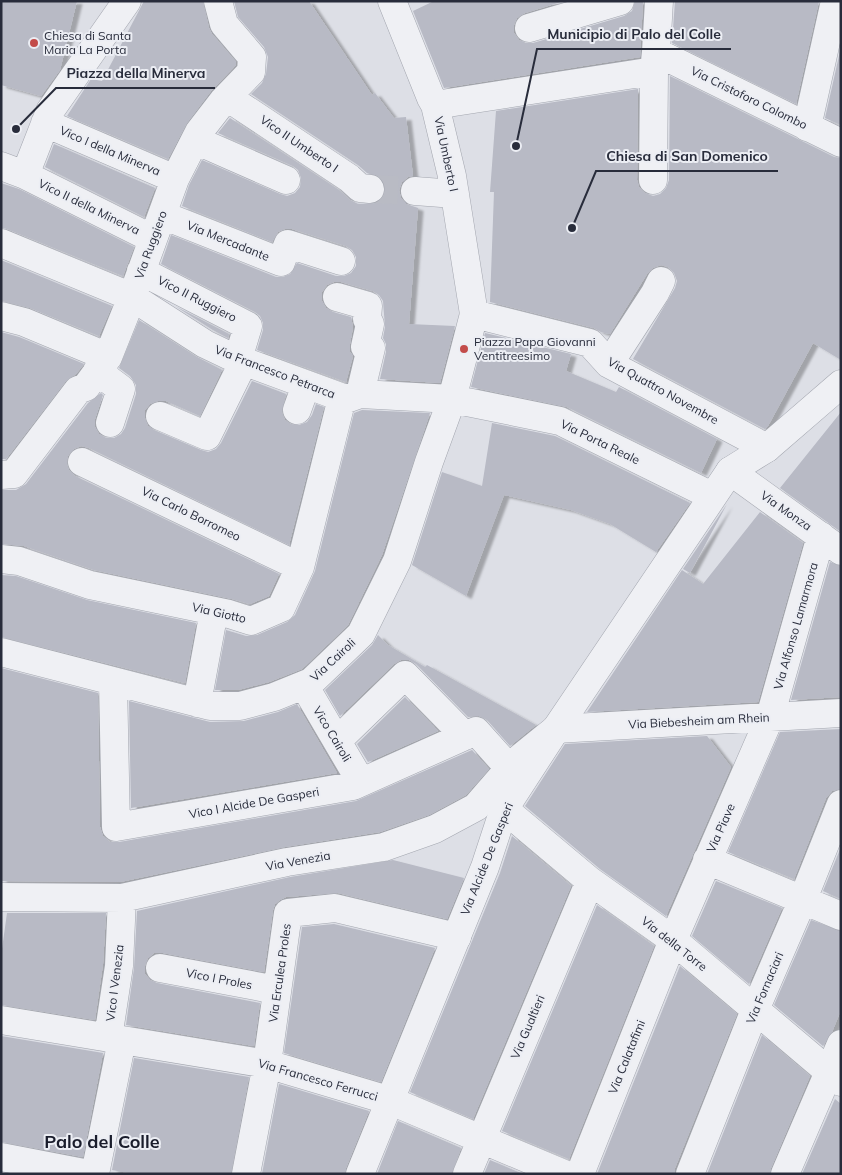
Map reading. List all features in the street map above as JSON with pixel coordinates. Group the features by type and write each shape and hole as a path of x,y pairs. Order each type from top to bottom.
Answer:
{"street":[{"path":"13,171 45,123 50,112 127,1"},
{"name":"Via Ruggiero","path":"1,475 14,474 78,390 86,387 102,364 132,297 175,179 199,132 227,97 252,72 252,57 224,24 218,1"},
{"path":"529,28 620,1"},
{"path":"653,180 655,62 659,1"},
{"path":"807,127 835,1"},
{"name":"Via Umberto I","path":"399,3 430,98 435,105 455,194 474,314"},
{"path":"435,105 655,62"},
{"name":"Via Cristoforo Colombo","path":"655,62 841,143"},
{"name":"Vico II Umberto I","path":"227,97 349,178 360,188 370,189"},
{"name":"Vico I della Minerva","path":"45,123 175,179"},
{"path":"195,140 286,180"},
{"name":"Vico II della Minerva","path":"13,171 157,227"},
{"path":"415,192 455,194"},
{"name":"Via Mercadante","path":"157,227 281,262 288,244 341,260"},
{"name":"Via Francesco Petrarca","path":"1,243 132,297 205,344 306,385 351,396 452,398"},
{"name":"Vico II Ruggiero","path":"141,271 248,326 241,360"},
{"path":"609,364 661,281"},
{"path":"336,297 368,306 367,319 370,324 365,347 371,348 351,396"},
{"path":"452,398 474,314"},
{"name":"Via Quattro Novembre","path":"474,314 590,342 609,364 767,448"},
{"path":"1,316 24,322 102,364 121,389 110,423"},
{"path":"160,416 207,436 241,360"},
{"path":"730,471 767,448 841,384"},
{"path":"297,410 306,385"},
{"name":"Via Giotto","path":"1,559 19,561 90,585 214,611 251,621 281,608 300,567 351,396"},
{"name":"Via Porta Reale","path":"452,398 560,421 712,496"},
{"name":"Via Cairoli","path":"1,652 210,706 240,706 274,697 311,682 360,634 398,560 429,462 452,398"},
{"name":"Via Carlo Borromeo","path":"82,462 300,567"},
{"name":"Via Alcide De Gasperi","path":"360,1174 485,867 504,809 730,471"},
{"name":"Via Monza","path":"730,471 831,543"},
{"name":"Via Alfonso Lamarmora","path":"770,717 831,543"},
{"path":"197,703 214,611"},
{"path":"337,741 405,675 465,736 476,731 510,769"},
{"name":"Vico I Alcide De Gasperi","path":"112,681 116,827 353,786 465,736"},
{"name":"Vico Cairoli","path":"304,685 361,782"},
{"name":"Via Biebesheim am Rhein","path":"556,729 841,713"},
{"name":"Via Piave","path":"673,940 770,717"},
{"name":"Via Venezia","path":"1,897 122,898 287,862 384,847 435,829 476,807 516,762 556,729"},
{"name":"Via Fornaciari","path":"690,1174 755,1010 803,899 841,804"},
{"name":"Via della Torre","path":"504,809 590,881 673,940 835,1077"},
{"path":"707,860 841,916"},
{"name":"Via Gualtieri","path":"467,1174 590,881"},
{"name":"Vico I Venezia","path":"95,1174 115,1039 122,898"},
{"name":"Via Erculea Proles","path":"246,1174 267,1064 288,913 335,908 457,937"},
{"name":"Via Calatafimi","path":"580,1174 673,940"},
{"name":"Vico I Proles","path":"160,968 277,990"},
{"name":"Via Francesco Ferrucci","path":"1,1020 267,1064 391,1101 564,1174"},
{"path":"786,1174 835,1077 841,1044"},
{"path":"1,1158 89,1174"}],"building":[{"name":"Chiesa di Santa Maria La Porta","path":"1,1 77,1 60,70 41,96 1,85"},
{"path":"144,1 203,1 212,34 236,62 236,65 211,91 187,123 168,159 67,116 91,79 102,81"},
{"path":"234,1 309,1 372,95 375,93 394,118 406,117 413,176 408,177 402,182 399,190 401,198 406,204 418,208 409,324 455,326 440,383 380,379 386,352 386,344 383,338 385,327 383,301 373,291 341,282 334,282 327,285 322,292 322,301 326,308 351,317 353,327 350,352 353,356 346,382 257,350 263,330 260,316 161,264 171,235 276,277 290,274 297,263 336,276 344,276 351,273 356,266 356,257 352,250 346,246 292,229 278,232 272,242 182,206 189,185 202,160 287,196 295,193 300,187 301,178 298,170 293,166 218,133 230,118 358,204 376,203 382,198 385,191 384,183 379,177 367,173 358,165 251,94 262,83 266,74 268,57 264,47 238,17"},
{"path":"434,1 564,1 525,13 517,18 514,25 514,33 519,40 533,43 624,16 632,11 635,1 643,1 640,57 444,88 413,11"},
{"path":"675,1 819,1 796,104 672,43"},
{"path":"841,47 841,125 825,118"},
{"path":"670,76 834,157 841,158 841,360 813,343 765,429 633,359 675,288 677,281 674,273 668,267 661,265 653,268 647,274 610,334 594,328 490,302 494,192 490,192 496,111 638,89 637,180 639,187 645,193 653,196 660,194 666,188 669,180"},
{"path":"54,144 155,188 144,217 45,167"},
{"path":"1,183 19,189 134,247 123,276 1,228"},
{"path":"1,260 112,306 99,336 30,308 1,301"},
{"path":"175,306 229,334 228,338 213,330"},
{"path":"139,320 197,357 222,370 200,416 166,401 150,404 145,410 145,418 148,426 154,430 201,450 208,452 216,449 221,443 252,381 286,394 282,412 285,420 291,424 299,425 307,422 316,404 324,407 289,545 89,448 81,446 74,449 68,456 67,464 69,470 75,476 279,574 269,596 250,604 94,570 24,546 1,544 1,490 16,490 26,484 88,403 101,393 103,395 95,419 95,427 99,434 106,438 114,438 121,434 125,428 136,394 136,385 130,376 119,368"},
{"path":"1,332 19,337 84,364 76,374 66,381 6,459 1,459"},
{"path":"485,333 571,354 566,371 616,392 619,387 717,439 701,473 567,407 471,387"},
{"path":"362,410 430,413 382,555 348,625 302,669 269,682 238,690 215,690 226,630 246,636 257,635 287,622 295,615 315,571 354,413"},
{"path":"841,412 841,532 780,488"},
{"path":"492,423 555,436 690,503 656,552 610,524 571,510 504,495 466,596 412,565 442,472 482,486"},
{"path":"727,504 690,573 683,569"},
{"path":"760,512 803,543 758,702 587,712 682,570 703,584"},
{"path":"830,562 841,566 841,697 791,700"},
{"path":"1,575 16,576 87,600 196,623 185,683 1,637"},
{"path":"378,635 388,645 425,667 427,665 536,725 510,746 487,720 479,716 468,717 416,664 409,660 401,660 394,664 340,716 325,690 372,645"},
{"path":"1,668 98,693 100,827 103,836 110,842 356,801 472,750 489,769 466,795 429,815 380,832 285,847 120,882 1,881"},
{"path":"405,697 438,731 368,762 357,744"},
{"path":"129,701 210,722 244,721 278,712 297,704 337,773 131,808"},
{"path":"841,729 841,789 832,791 826,798 794,879 728,852 780,732"},
{"path":"707,736 731,767 666,916 600,869 525,806 565,744"},
{"path":"512,836 571,886 473,1119 410,1092 500,873"},
{"path":"841,847 841,899 823,891"},
{"path":"393,860 464,878 447,919 338,893 286,897 275,904 273,910 264,972 163,953 154,953 148,958 145,974 150,980 157,983 260,1003 254,1046 126,1025 134,968 137,911 290,877"},
{"path":"716,881 782,908 749,984 692,936"},
{"path":"597,905 654,946 569,1159 502,1131"},
{"path":"7,913 106,913 103,964 95,1020 1,1005 1,956"},
{"path":"811,920 841,931 841,1010 832,1032 823,1046 774,1005"},
{"path":"334,924 435,948 381,1082 284,1053 302,927"},
{"path":"680,966 737,1014 675,1168 675,1174 597,1174"},
{"path":"762,1035 810,1076 770,1174 707,1174"},
{"path":"1,1036 103,1053 83,1157 1,1142"},
{"path":"134,1058 249,1077 231,1174 134,1174 112,1170"},
{"path":"279,1084 369,1111 345,1174 262,1174"},
{"path":"835,1099 841,1104 841,1174 802,1174"},
{"path":"398,1121 461,1148 452,1174 377,1174"},
{"path":"490,1160 523,1174 484,1174"}],"tunnel":[{"path":"370,189 415,191"}],"place":[{"name":"Chiesa di Santa Maria La Porta","path":"34,43"},
{"name":"Piazza della Minerva","path":"16,129"},
{"name":"Municipio di Palo del Colle","path":"516,146"},
{"name":"Chiesa di San Domenico","path":"572,228"},
{"name":"Piazza Papa Giovanni Ventitreesimo","path":"464,349"}],"district":[{"name":"Palo del Colle","path":"102,1142"}]}
